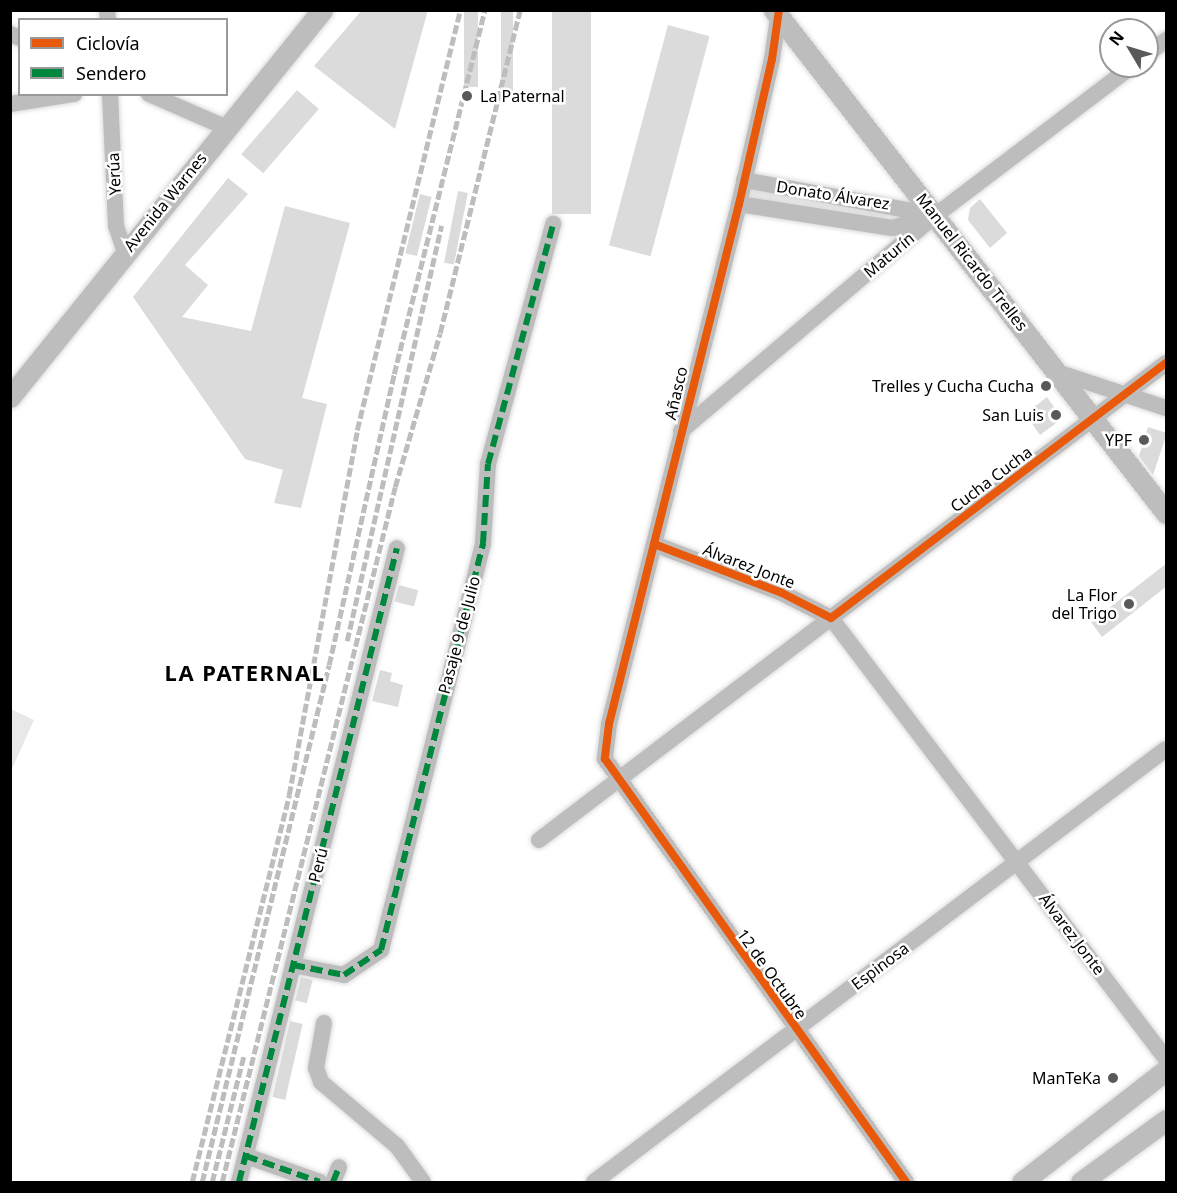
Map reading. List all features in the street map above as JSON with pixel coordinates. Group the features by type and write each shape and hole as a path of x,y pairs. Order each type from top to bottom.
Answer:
{"main road":[{"name":"Avenida Warnes","path":"10,397 225,127 322,10"},
{"name":"Manuel Ricardo Trelles","path":"776,11 1167,513"},
{"path":"1022,1182 1167,1070"},
{"path":"1081,1182 1167,1120"}],"street":[{"name":"Añasco","path":"618,781 605,759 609,724 739,204 772,59 776,11"},
{"name":"Maturín","path":"681,431 936,215 1116,78"},
{"path":"10,104 61,96"},
{"name":"Yerúa","path":"111,96 116,226 125,252"},
{"path":"154,96 225,127"},
{"name":"Donato Álvarez","path":"744,180 936,215"},
{"name":"Donato Álvarez","path":"739,204 892,228 936,215"},
{"name":"Pasaje 9 de Julio","path":"293,965 344,975 381,950 483,543 488,464 553,224"},
{"name":"Cucha Cucha","path":"539,840 1167,363"},
{"path":"1060,374 1167,408"},
{"name":"Álvarez Jonte","path":"654,544 780,592 831,618 1167,1059"},
{"name":"Perú","path":"239,1182 397,548"},
{"name":"Espinosa","path":"594,1182 1167,749"},
{"name":"12 de Octubre","path":"618,781 906,1182"},
{"path":"324,1023 316,1068 321,1082 397,1146 423,1182"},
{"path":"246,1156 320,1182"}],"shaded area":[{"path":"744,180 887,214 885,222 739,204"},
{"path":"11,709 34,720 11,771"}],"building":[{"path":"362,10 428,10 395,129 314,66"},
{"path":"464,10 478,10 478,87 464,87"},
{"path":"501,10 513,10 513,95 501,95"},
{"path":"552,10 591,10 591,214 552,214"},
{"path":"668,25 710,36 651,256 609,245"},
{"path":"297,90 319,109 263,173 241,154"},
{"path":"228,178 248,194 185,265 208,285 182,317 251,331 285,206 350,223 302,398 327,404 301,508 274,503 283,470 245,459 133,297"},
{"path":"458,191 468,193 454,265 444,263"},
{"path":"420,194 432,197 417,256 405,253"},
{"path":"980,199 1007,233 990,248 968,220 970,208"},
{"path":"1047,397 1059,414 1059,421 1040,435 1025,414"},
{"path":"1148,427 1167,433 1153,475 1139,456"},
{"name":"La Flor del Trigo","path":"1167,563 1167,586 1102,637 1091,622"},
{"path":"399,585 418,590 414,607 395,601"},
{"path":"380,670 392,673 390,681 403,685 398,707 372,701"},
{"path":"301,977 313,980 307,1003 295,1000"},
{"path":"290,1021 303,1024 285,1100 272,1097"}],"railway":[{"path":"192,1182 289,795 357,430 460,10"},
{"path":"202,1182 329,665 394,374 485,10"},
{"path":"222,1182 395,487 440,333 520,10"},
{"path":"347,641 441,226"},
{"path":"212,1182 244,1055"}],"marked path":[{"path":"293,965 344,975 381,950 483,543 488,464 553,224"},
{"path":"239,1182 397,548"},
{"path":"246,1156 320,1182"},
{"path":"333,1182 339,1167"}],"cycle path":[{"path":"779,10 772,59 739,204 609,724 605,759 906,1182"},
{"path":"654,544 780,592 831,618 1166,363"}],"place":[{"name":"La Paternal","path":"467,96"},
{"name":"Trelles y Cucha Cucha","path":"1046,386"},
{"name":"San Luis","path":"1056,415"},
{"name":"YPF","path":"1144,440"},
{"name":"La Flor del Trigo","path":"1129,604"},
{"name":"ManTeKa","path":"1113,1078"}],"district":[{"name":"LA PATERNAL","path":"245,673"}]}
